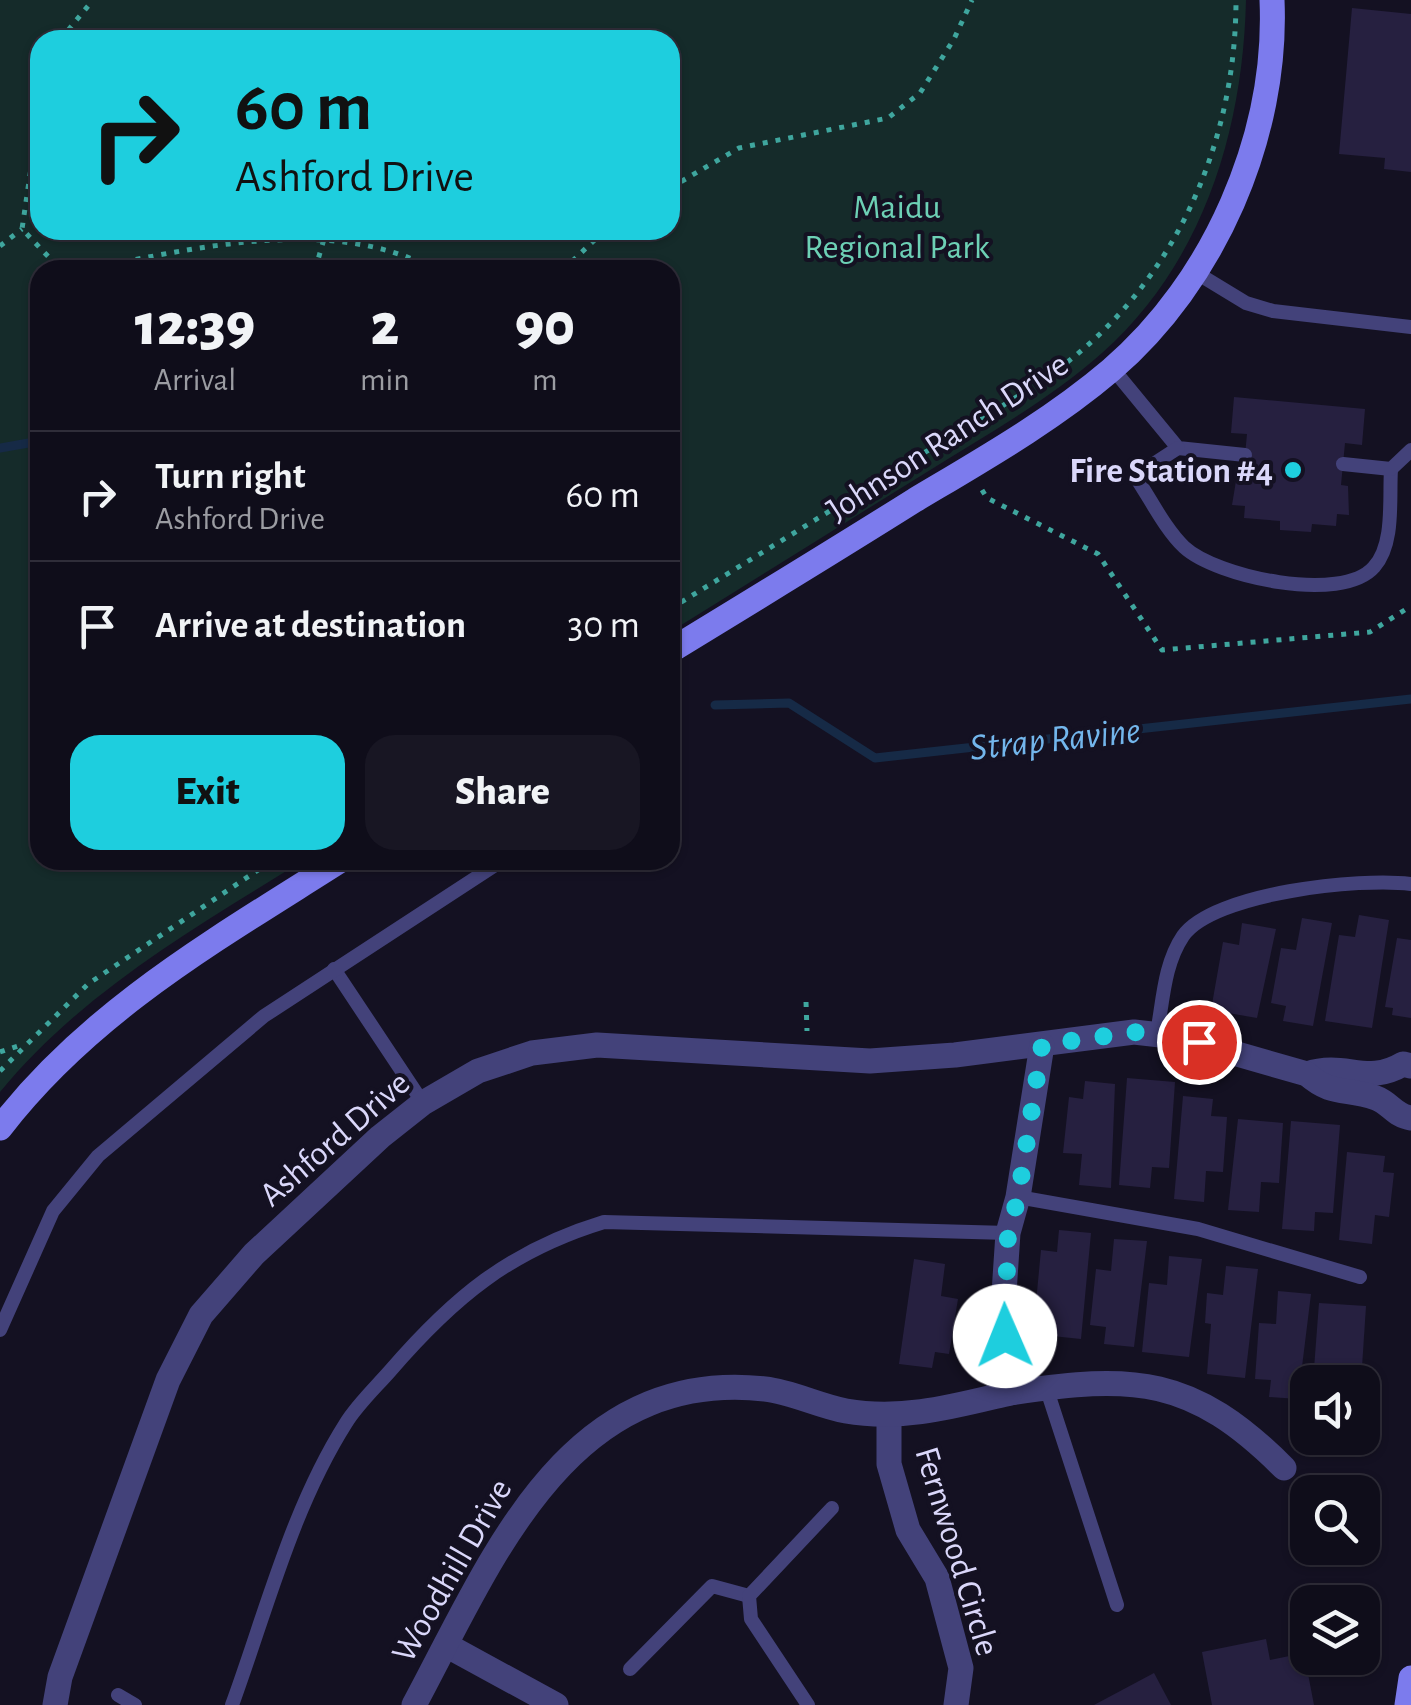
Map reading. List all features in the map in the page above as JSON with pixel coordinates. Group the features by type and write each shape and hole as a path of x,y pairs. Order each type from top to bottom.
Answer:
{"street":[{"name":"Johnson Ranch Drive","path":"680,645 1051,416 1113,368 1145,336 1195,272 1237,189 1256,132 1270,48 1272,0"},
{"path":"0,1128 50,1068 110,1012 326,870"},
{"name":"Ashford Drive","path":"55,1705 60,1677 161,1398 202,1315 254,1254 423,1102 478,1070 532,1052 597,1044 870,1061 1157,1033 1307,1074 1326,1068 1381,1087 1399,1116 1411,1118"},
{"path":"1010,1393 1003,1308 1008,1233 1018,1198 1042,1045"},
{"name":"Ashford Drive","path":"1381,1087 1403,1064 1411,1066"},
{"name":"Woodhill Drive","path":"414,1705 508,1530 549,1474 592,1435 652,1406 712,1387 768,1389 844,1410 889,1417 1046,1388 1119,1381 1162,1387 1202,1403 1247,1431 1284,1468"},
{"name":"Fernwood Circle","path":"889,1417 894,1481 908,1530 937,1578 962,1668 956,1705"},
{"path":"446,1645 556,1705"},
{"path":"1407,1705 1411,1678"}],"lane":[{"path":"1195,272 1246,302 1273,311 1411,327"},
{"path":"1113,368 1178,448"},
{"path":"1245,455 1178,448 1136,476 1184,547 1222,569 1292,585 1352,580 1373,569 1386,548 1391,469 1411,450"},
{"path":"1343,464 1391,469"},
{"path":"0,1330 53,1211 72,1183 220,1051 334,969 487,870"},
{"path":"1157,1033 1170,964 1182,938 1198,922 1224,909 1356,881 1411,884"},
{"path":"334,969 423,1102"},
{"path":"1018,1198 1198,1229 1360,1276"},
{"path":"232,1705 304,1506 346,1422 442,1311 504,1266 564,1234 604,1222 1008,1233"},
{"path":"1046,1388 1117,1605"},
{"path":"808,1705 751,1619 749,1596 832,1508"},
{"path":"630,1669 712,1586 749,1596"},
{"path":"118,1695 135,1705"}],"path":[{"path":"68,30 92,0"},
{"path":"680,182 740,148 888,118 920,93 954,40 972,0"},
{"path":"680,602 1058,369 1120,311 1165,252 1192,206 1222,124 1235,42 1236,0"},
{"path":"0,246 22,228 30,174"},
{"path":"22,228 30,236"},
{"path":"33,240 52,260"},
{"path":"142,260 204,249 312,240"},
{"path":"334,240 372,244 410,260"},
{"path":"574,260 594,240"},
{"path":"950,437 987,498 1098,554 1162,650 1370,632 1411,606"},
{"path":"0,1071 24,1044 121,959 259,870"},
{"path":"0,1052 24,1044"}],"green space":[{"name":"Maidu Regional Park","path":"0,0 1246,0 1236,98 1211,192 1167,278 1137,317 1102,353 1039,402 680,626 680,260 30,260 30,870 288,870 142,964 32,1056 0,1092"}],"building":[{"path":"1352,8 1411,14 1411,172 1384,169 1385,158 1339,154"},
{"name":"Fire Station #4","path":"1234,397 1365,409 1362,445 1345,443 1341,485 1348,486 1349,515 1337,514 1336,526 1312,524 1311,532 1280,530 1280,521 1244,518 1245,506 1232,505 1237,475 1243,476 1247,434 1231,433"},
{"path":"1359,915 1389,920 1372,1028 1325,1021 1339,935 1355,937"},
{"path":"1302,918 1332,923 1313,1026 1283,1021 1286,1006 1271,1003 1281,948 1296,950"},
{"path":"1242,923 1276,929 1257,1018 1211,1010 1223,942 1239,945"},
{"path":"1397,938 1411,940 1411,1018 1392,1015 1393,1008 1385,1007"},
{"path":"1127,1078 1175,1082 1169,1168 1152,1167 1150,1188 1119,1185"},
{"path":"1085,1081 1115,1084 1111,1188 1079,1185 1082,1154 1063,1153 1069,1097 1083,1099"},
{"path":"1183,1096 1213,1099 1211,1116 1227,1117 1223,1172 1206,1171 1204,1202 1174,1199"},
{"path":"1238,1119 1283,1123 1279,1183 1261,1182 1259,1212 1228,1210"},
{"path":"1291,1121 1340,1125 1333,1213 1315,1212 1314,1231 1282,1229"},
{"path":"1347,1152 1385,1156 1383,1172 1394,1173 1389,1217 1375,1215 1372,1244 1339,1240"},
{"path":"1059,1230 1091,1233 1081,1339 1033,1334 1041,1250 1057,1252"},
{"path":"1114,1239 1147,1241 1134,1347 1104,1344 1106,1327 1090,1325 1096,1269 1111,1271"},
{"path":"1169,1256 1202,1259 1189,1357 1142,1352 1149,1283 1167,1285"},
{"path":"914,1259 945,1264 941,1296 958,1299 949,1354 935,1352 932,1368 899,1364"},
{"path":"1226,1266 1258,1269 1245,1378 1207,1374 1211,1324 1205,1323 1207,1293 1223,1295"},
{"path":"1278,1291 1311,1294 1302,1365 1290,1365 1290,1398 1269,1397 1271,1380 1255,1379 1259,1323 1276,1324"},
{"path":"1319,1303 1366,1306 1362,1365 1314,1365"},
{"path":"1266,1639 1270,1660 1290,1656 1290,1675 1308,1675 1314,1705 1212,1705 1202,1652"},
{"path":"1154,1673 1171,1705 1094,1705"}],"waterway":[{"name":"Strap Ravine","path":"0,448 30,443"},
{"name":"Strap Ravine","path":"715,705 789,703 875,758 1411,699"}],"place":[{"name":"Fire Station #4","path":"1293,470"}],"route":[{"path":"1005,1336 1008,1233 1018,1198 1042,1045 1134,1032 1199,1042"}]}
